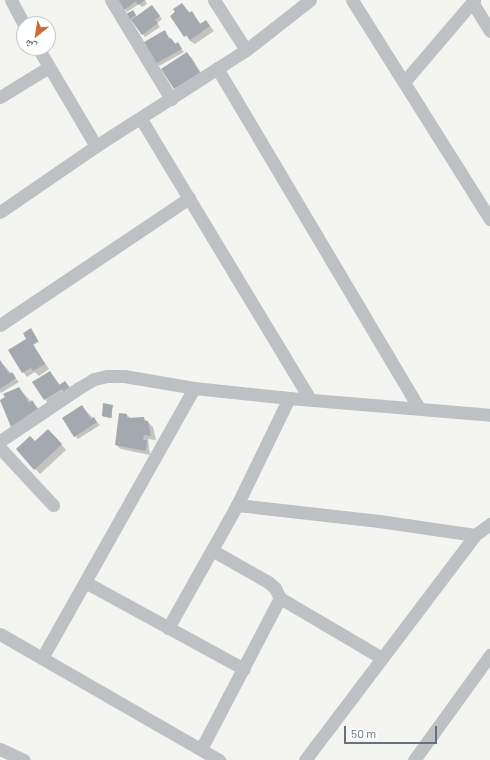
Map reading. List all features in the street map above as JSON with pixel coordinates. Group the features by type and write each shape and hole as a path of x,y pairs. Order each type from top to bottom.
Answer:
{"street":[{"path":"11,0 20,16"},
{"path":"111,0 171,99"},
{"path":"214,0 246,50"},
{"path":"0,212 96,146 141,119 246,50 310,0"},
{"path":"352,0 490,219"},
{"path":"404,82 473,1 490,32"},
{"path":"43,56 96,146"},
{"path":"0,97 49,67"},
{"path":"217,68 418,407"},
{"path":"141,119 309,398"},
{"path":"0,325 189,198"},
{"path":"0,441 94,379 124,376 194,388 289,398 309,398 418,407 490,415"},
{"path":"42,658 194,388"},
{"path":"168,628 237,505 289,398"},
{"path":"0,448 53,505"},
{"path":"237,505 485,531"},
{"path":"305,760 382,658 485,531"},
{"path":"212,550 268,582 275,588 280,598 382,658"},
{"path":"85,582 244,669"},
{"path":"201,749 280,598"},
{"path":"0,634 219,760"},
{"path":"414,760 490,655"},
{"path":"0,749 24,760"}],"building":[{"path":"117,0 145,0 138,5 136,1 124,10"},
{"path":"182,3 189,13 192,11 200,24 206,20 210,26 190,40 187,35 184,37 170,16 175,12 173,9"},
{"path":"152,5 160,16 155,20 158,23 142,35 131,20"},
{"path":"133,10 136,15 127,21 123,16"},
{"path":"165,30 169,39 171,38 175,44 178,42 182,49 155,64 144,42"},
{"path":"187,52 200,73 174,89 161,69"},
{"path":"31,328 38,341 33,344 45,364 33,371 31,368 22,373 8,350 26,339 23,333"},
{"path":"0,360 9,374 12,372 16,378 0,389"},
{"path":"50,371 59,385 65,381 71,389 65,393 62,389 44,400 32,382"},
{"path":"19,387 29,403 32,400 38,409 11,427 0,400 5,397 3,394"},
{"path":"103,403 113,405 111,418 102,416"},
{"path":"82,405 91,419 94,417 97,422 74,437 62,418"},
{"path":"119,413 127,414 127,418 144,417 144,421 148,421 151,436 144,435 143,440 147,440 146,451 115,445"},
{"path":"48,429 62,444 34,470 16,449 30,436 35,441"}]}
